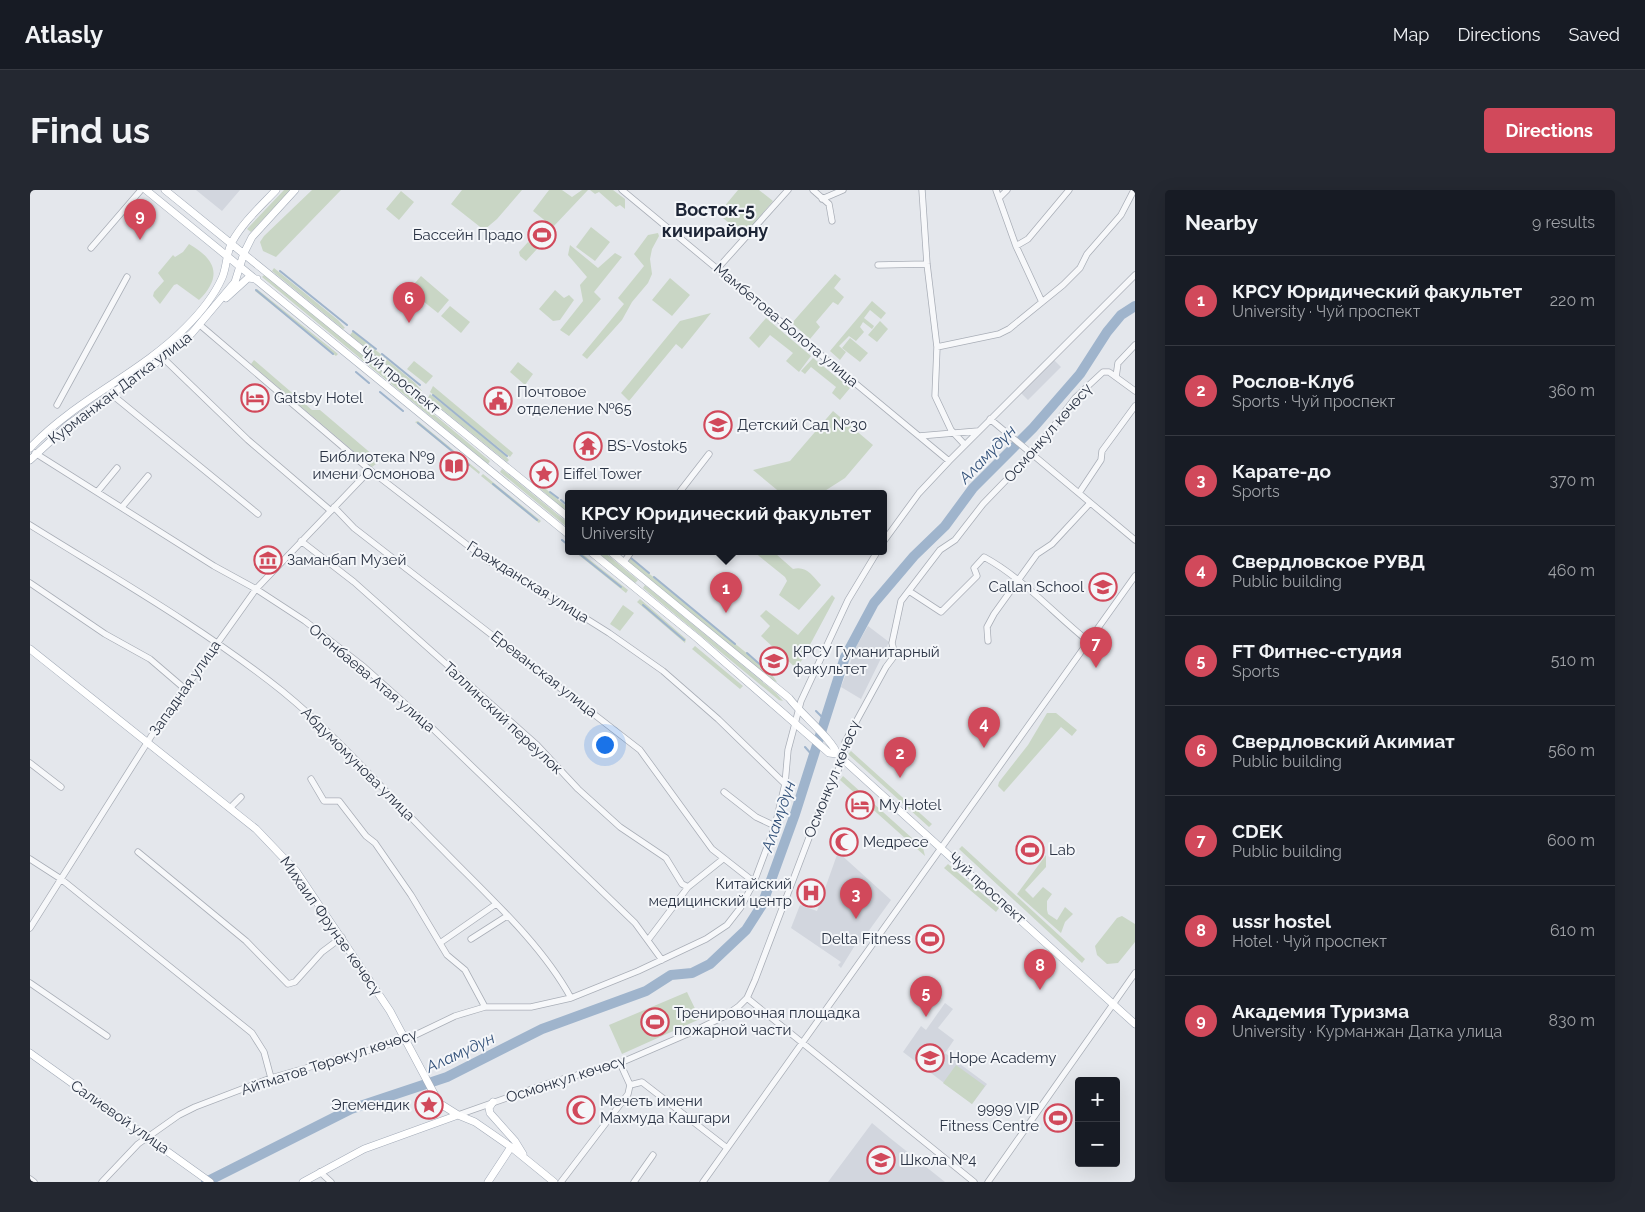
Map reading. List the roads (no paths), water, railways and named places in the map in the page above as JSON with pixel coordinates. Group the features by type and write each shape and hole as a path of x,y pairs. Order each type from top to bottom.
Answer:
{"main road":[{"name":"Чуй проспект","path":"146,190 565,532"},
{"name":"Чуй проспект","path":"165,190 565,515"},
{"name":"Курманжан Датка улица","path":"30,460 33,451 84,402 157,352 188,326 210,298 222,277 227,255 241,228 276,190"},
{"name":"Курманжан Датка улица","path":"33,451 110,393 163,358 200,325 235,282 244,253 252,237 295,190"},
{"path":"218,304 248,278 253,277 258,280"},
{"path":"491,471 499,461"},
{"path":"595,555 697,638 829,753 840,757"},
{"name":"Чуй проспект","path":"616,555 789,698 799,712 834,745 840,757 1135,1024"},
{"name":"Михаил Фрунзе көчөсү","path":"30,649 230,808 278,850 296,871 342,937 390,1011 433,1094 443,1107 475,1122 554,1182"},
{"name":"Салиевой улица","path":"30,1053 210,1182"},
{"name":"Михаил Фрунзе көчөсү","path":"493,1102 489,1108 490,1113 515,1141 526,1159"},
{"name":"Осмонкул көчөсү","path":"303,1182 388,1139 458,1115"},
{"path":"488,1182 510,1147"}],"street":[{"path":"91,248 141,190"},
{"name":"Мамбетова Болота улица","path":"622,190 949,461"},
{"path":"718,268 788,190"},
{"path":"812,190 829,204 832,221"},
{"path":"822,199 843,190"},
{"path":"922,190 927,264 937,347 935,396 953,434 965,445"},
{"path":"996,190 1016,246 1042,302"},
{"path":"999,198 1007,190"},
{"path":"1016,246 1028,239 1069,190"},
{"path":"937,347 999,334 1009,329 1063,285 1080,268 1087,254 1121,215 1134,190"},
{"path":"878,265 927,264"},
{"path":"887,538 919,493 978,430 1135,275"},
{"name":"Курманжан Датка улица","path":"57,405 127,277"},
{"name":"Гражданская улица","path":"200,325 370,470 488,561 512,572 609,632 663,671 718,719 785,784"},
{"path":"1135,344 1118,362 1116,377 1135,391"},
{"name":"Ереванская улица","path":"163,358 248,440 354,528 640,750 712,849 754,882"},
{"name":"Осмонкул көчөсү","path":"458,1115 493,1102 620,1063 725,1016 747,998 845,742 853,724 895,655 892,643 896,614 901,601 940,550 955,540 983,504 1031,453 1074,398 1103,372 1109,372 1116,377"},
{"path":"110,393 258,514"},
{"path":"1079,493 1101,460 1102,451 1135,406"},
{"path":"990,419 1135,540"},
{"path":"919,436 978,430"},
{"name":"Огонбаева Атая улица","path":"33,451 214,566 256,589 305,621 364,667 429,725 635,923 662,960"},
{"path":"681,490 709,454"},
{"path":"98,491 117,468"},
{"name":"Западная улица","path":"30,928 147,742 256,589 370,470"},
{"path":"122,507 148,476"},
{"path":"988,641 987,627 1037,554 1052,544 1090,502"},
{"name":"Абдумомунова улица","path":"30,525 218,642 330,732 507,916 559,975 572,998"},
{"name":"Таллинский переулок","path":"301,541 354,582 536,744 578,789 620,827 666,858 682,884 688,887"},
{"path":"624,562 629,555"},
{"name":"Айтматов Төрөкул көчөсү","path":"102,1182 138,1144 150,1138 179,1115 271,1078 406,1040 455,1016 485,1007 532,1007 572,998 662,960 727,925 741,907 754,882 775,826 785,784 788,750 801,701 848,600 875,555"},
{"path":"908,591 941,612 977,576 974,568 984,557 998,564 1088,641"},
{"path":"703,1182 1135,576"},
{"path":"30,583 105,634 150,659 185,689"},
{"path":"30,763 61,787"},
{"path":"311,779 324,800 339,801 366,836 374,843 411,895 448,955 465,970 485,1007"},
{"path":"724,792 756,817 775,826"},
{"path":"230,808 241,797"},
{"path":"138,852 246,941 288,984 295,982 322,952 342,937"},
{"path":"30,859 61,879 252,1033 264,1052 271,1078"},
{"path":"648,940 688,887 723,859"},
{"path":"440,943 496,904"},
{"path":"471,939 507,916"},
{"path":"988,1182 1112,1003 1135,973"},
{"path":"30,983 108,1036"},
{"path":"747,998 974,1182"},
{"path":"620,1063 630,1085 642,1082 727,1148"},
{"name":"Осмонкул көчөсү","path":"561,1182 628,1094 630,1085"},
{"path":"634,1182 653,1155"},
{"path":"320,1172 331,1182"},
{"path":"30,1179 34,1182"}],"waterway":[{"path":"280,271 347,325"},
{"path":"256,290 333,354"},
{"name":"Аламүдүн","path":"206,1182 351,1109 447,1077 542,1029 646,991 671,975 692,973 710,964 746,930 762,905 795,814 845,657 874,603 914,556 945,526 973,488 1033,428 1080,374 1107,332 1121,315 1135,306"},
{"path":"353,331 376,349"},
{"path":"382,354 420,385"},
{"path":"356,372 369,383"},
{"path":"380,392 403,411"},
{"path":"433,395 507,456"},
{"path":"418,423 469,465"},
{"path":"493,484 537,520"},
{"path":"550,492 558,498"},
{"path":"561,500 565,503"},
{"path":"581,555 621,587"},
{"path":"631,558 649,573"},
{"path":"654,577 735,644"},
{"path":"643,605 684,640"},
{"path":"747,653 772,675"},
{"path":"816,711 824,719"},
{"path":"805,747 813,756"}],"place":[{"name":"Бассейн Прадо","path":"542,235"},
{"name":"Академия Туризма","path":"140,240"},
{"name":"Свердловский Акимиат","path":"409,323"},
{"name":"Gatsby Hotel","path":"255,398"},
{"name":"Почтовое отделение №65","path":"498,401"},
{"name":"Детский Сад №30","path":"718,425"},
{"name":"BS-Vostok5","path":"588,446"},
{"name":"Библиотека №9 имени Осмонова","path":"454,466"},
{"name":"Eiffel Tower","path":"544,474"},
{"name":"Заманбап Музей","path":"268,560"},
{"name":"Callan School","path":"1103,587"},
{"name":"КРСУ Юридический факультет","path":"726,613"},
{"name":"КРСУ Гуманитарный факультет","path":"774,661"},
{"name":"CDEK","path":"1096,668"},
{"name":"Свердловское РУВД","path":"984,748"},
{"name":"Рослов-Клуб","path":"900,778"},
{"name":"My Hotel","path":"860,805"},
{"name":"Медресе","path":"844,842"},
{"name":"Lab","path":"1030,850"},
{"name":"Китайский медицинский центр","path":"811,893"},
{"name":"Карате-до","path":"856,919"},
{"name":"Delta Fitness","path":"930,939"},
{"name":"ussr hostel","path":"1040,990"},
{"name":"FT Фитнес-студия","path":"926,1017"},
{"name":"Тренировочная площадка пожарной части","path":"655,1022"},
{"name":"Hope Academy","path":"930,1058"},
{"name":"Эгемендик","path":"429,1105"},
{"name":"Мечеть имени Махмуда Кашгари","path":"581,1110"},
{"name":"9999 VIP Fitness Centre","path":"1058,1118"},
{"name":"Школа №4","path":"881,1160"}],"district":[{"name":"Восток-5 кичирайону","path":"715,220"}]}
